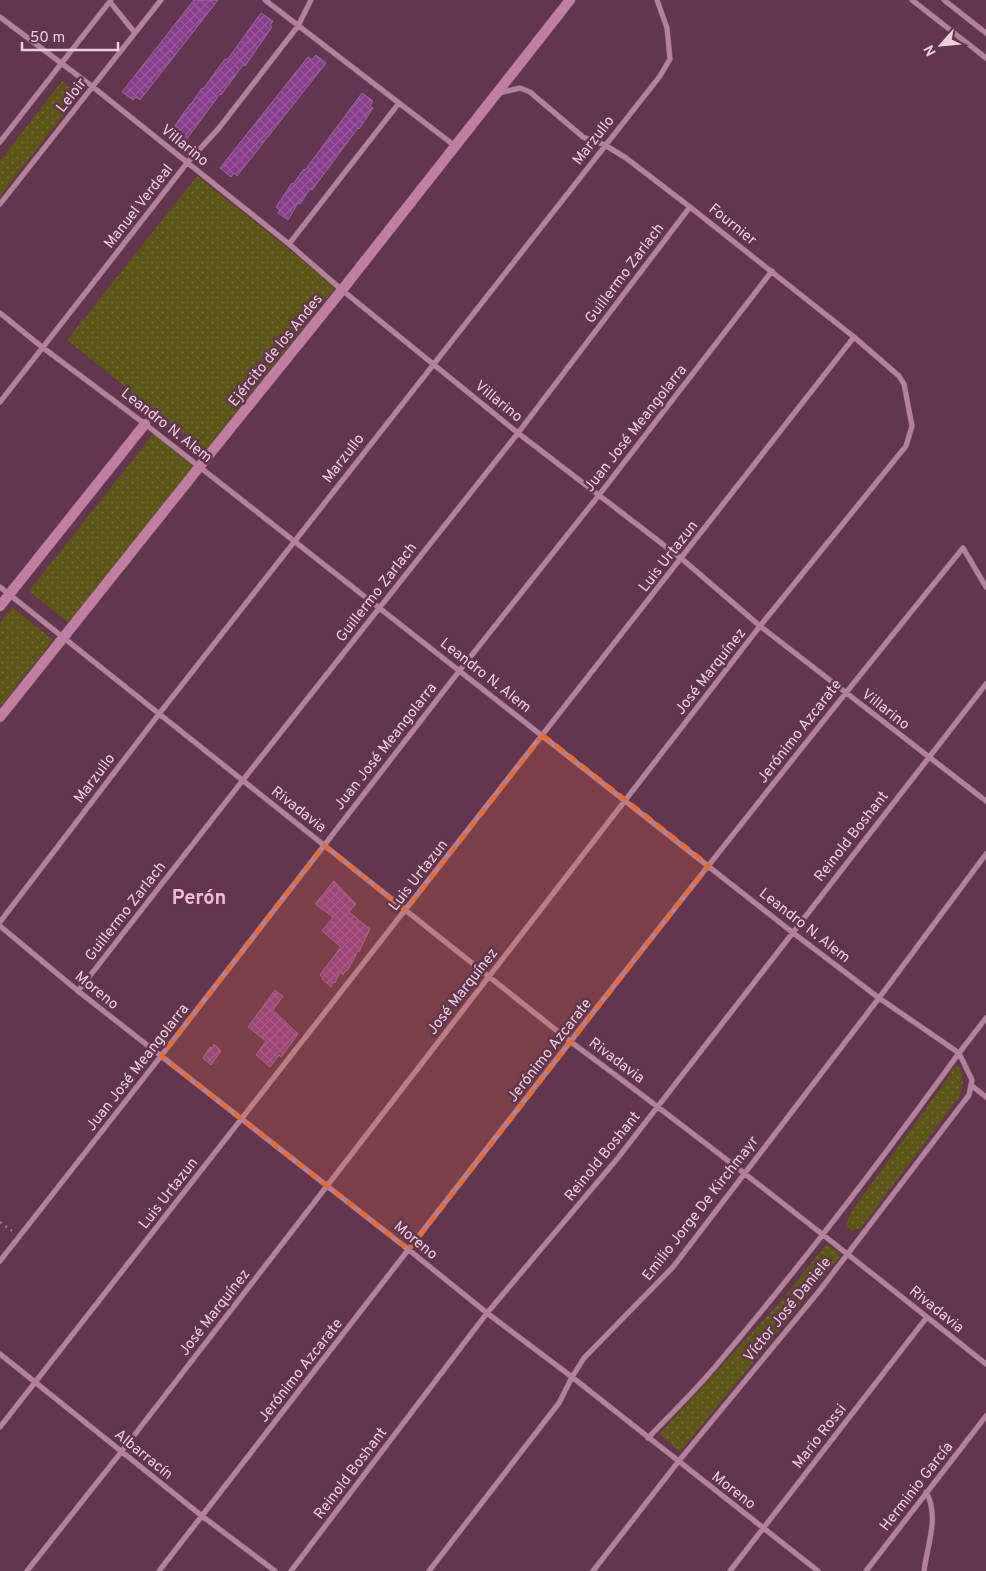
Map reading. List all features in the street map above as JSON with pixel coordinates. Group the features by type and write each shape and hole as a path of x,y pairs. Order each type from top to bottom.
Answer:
{"street":[{"name":"Leloir","path":"0,204 161,0"},
{"path":"265,0 456,146"},
{"name":"Manuel Verdeal","path":"0,402 187,163 219,128 298,26 311,0"},
{"name":"Ejército de los Andes","path":"0,717 342,290 570,0"},
{"name":"Marzullo","path":"0,922 294,540 660,76 670,59 667,28 657,0"},
{"path":"912,0 986,58"},
{"path":"944,0 986,33"},
{"name":"Leloir","path":"0,142 111,1"},
{"path":"111,1 135,33"},
{"name":"Villarino","path":"0,17 93,87 289,244 342,290 518,432 682,560 760,626 986,801"},
{"name":"Fournier","path":"497,94 520,88 530,92 583,136 605,145 626,158 854,337 899,376 904,384 912,426"},
{"path":"289,244 398,103"},
{"name":"Guillermo Zarlach","path":"78,991 242,780 518,432 690,207"},
{"name":"Juan José Meangolarra","path":"0,1261 772,272"},
{"name":"Leandro N. Alem","path":"0,314 200,466 792,932 879,998 959,1053"},
{"name":"Luis Urtazun","path":"0,1427 682,560 854,337"},
{"path":"0,606 145,424"},
{"name":"José Marquínez","path":"27,1571 122,1452 760,626 906,446 912,426"},
{"name":"Jerónimo Azcarate","path":"159,1571 709,865 962,548 986,587"},
{"name":"Rivadavia","path":"0,587 571,1042 658,1106 823,1234 986,1364"},
{"name":"Reinold Boshant","path":"291,1571 487,1313 617,1159 986,684"},
{"name":"Emilio Jorge De Kirchmayr","path":"429,1571 560,1403 572,1377 584,1358 673,1267 879,998 986,854"},
{"name":"Moreno","path":"0,926 78,991 818,1571"},
{"name":"Víctor José Daniele","path":"648,1438 719,1362 823,1234 986,1018"},
{"path":"959,1053 972,1080 971,1085 986,1097"},
{"name":"Víctor José Daniele","path":"593,1571 678,1462 820,1290 969,1095 971,1085"},
{"name":"Mario Rossi","path":"730,1571 927,1317"},
{"name":"Albarracín","path":"0,1354 202,1516 275,1571"},
{"name":"Herminio García","path":"866,1571 986,1416"},
{"path":"924,1571 934,1515 931,1501 926,1492"}],"path":[{"path":"0,1222 19,1237"}],"highlighted area":[{"path":"543,735 709,865 409,1250 161,1056 324,845 406,910"}],"shaded area":[{"path":"62,81 79,95 0,196 0,161"},
{"path":"197,176 336,287 205,451 67,340"},
{"path":"153,434 194,466 70,624 29,591"},
{"path":"12,607 53,640 0,707 0,623"},
{"path":"954,1066 960,1067 963,1082 960,1096 861,1228 851,1231 846,1224 851,1212 948,1078"},
{"path":"826,1244 842,1254 680,1452 659,1434 782,1300"}],"building":[{"path":"194,0 218,0 140,100 136,97 133,100 122,92"},
{"path":"261,13 273,21 270,26 272,27 245,66 243,65 186,140 177,134 179,130 174,127"},
{"path":"316,55 326,63 237,176 234,173 231,177 220,168 308,57 312,60"},
{"path":"362,93 373,101 370,106 373,108 312,190 310,189 300,204 298,203 288,220 278,213 280,210 276,207 292,183 305,170"},
{"path":"334,881 356,904 349,912 370,929 347,971 343,975 340,972 331,987 320,975 341,947 322,931 333,917 315,904"},
{"path":"275,990 283,996 273,1010 298,1034 281,1057 279,1055 270,1067 256,1055 266,1041 248,1027"},
{"path":"214,1044 221,1051 211,1065 203,1058"}],"district":[{"name":"Perón","path":"199,897"}]}
